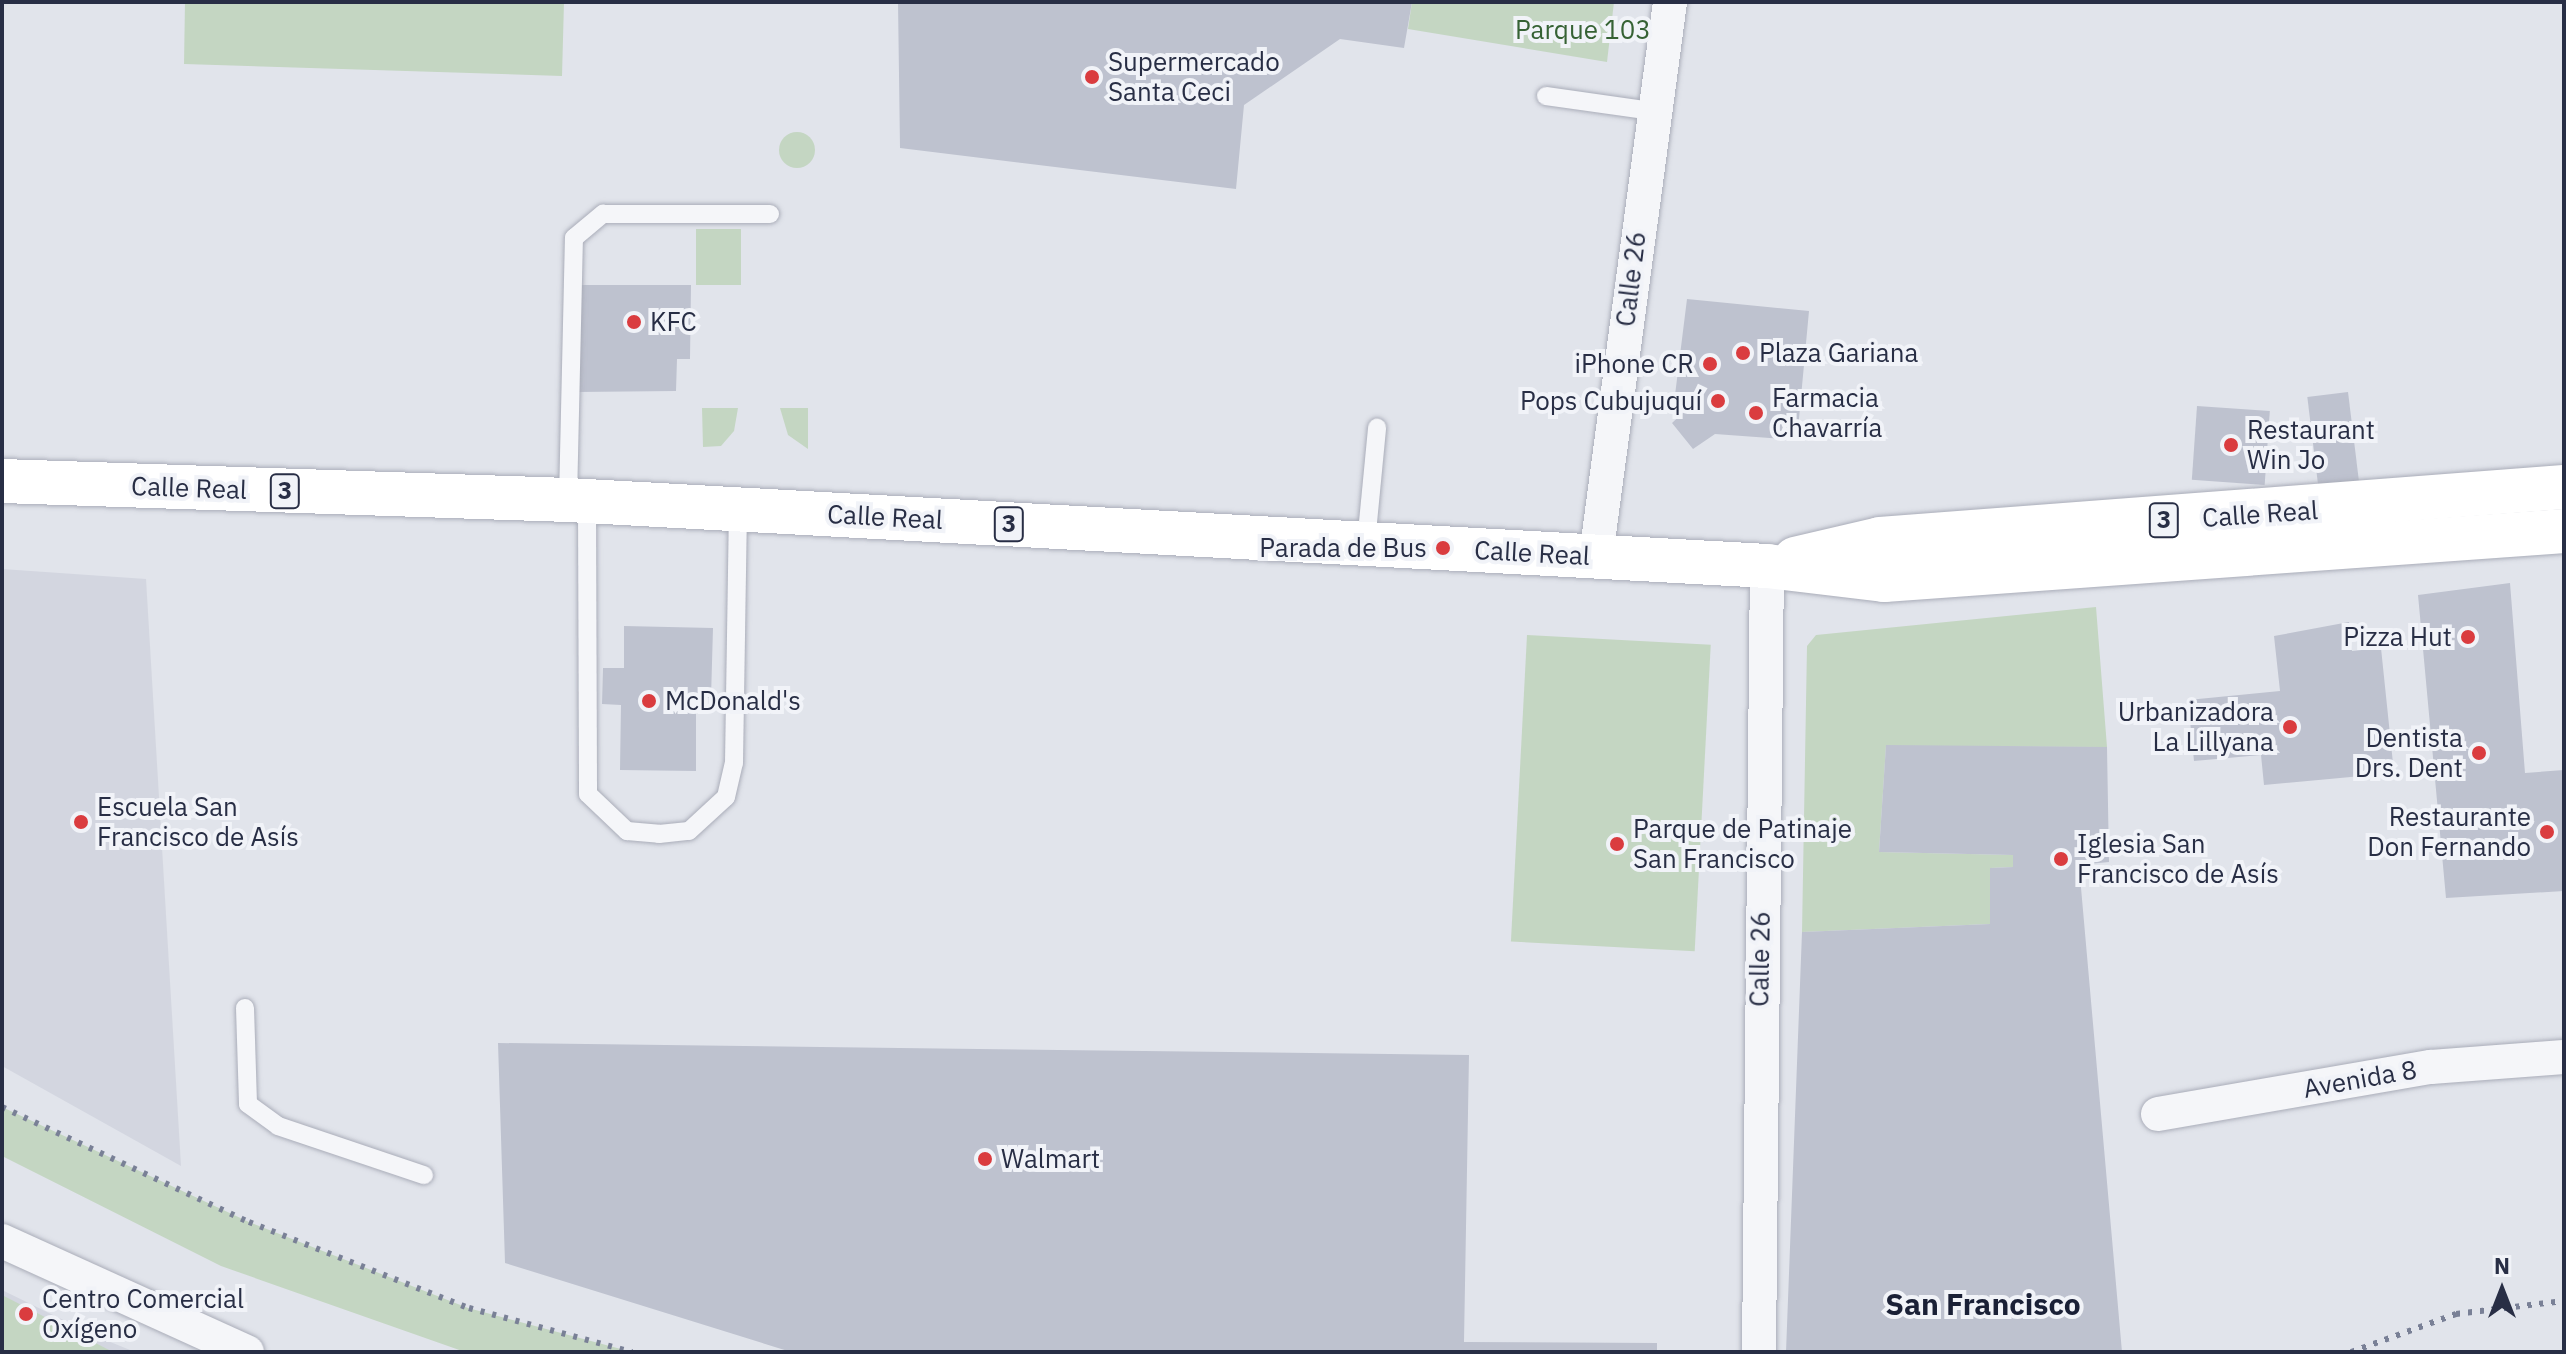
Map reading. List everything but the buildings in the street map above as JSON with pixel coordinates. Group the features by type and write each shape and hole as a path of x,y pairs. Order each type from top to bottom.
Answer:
{"main road":[{"name":"Calle Real","path":"2,481 577,500 1767,566 1884,580 2564,531"},
{"name":"Calle Real","path":"1767,566 1880,539 2564,487"}],"street":[{"name":"Calle 26","path":"1596,556 1651,111 1670,2"},
{"name":"Calle 26","path":"1759,1352 1759,1029 1767,566"},
{"name":"Avenida 8","path":"2158,1114 2431,1067 2564,1057"},
{"path":"2,1241 247,1352"}],"lane":[{"path":"1546,96 1651,111"},
{"path":"738,509 734,763 726,797 689,831 659,834 627,831 588,794 582,763 574,238 603,214 770,214"},
{"path":"1366,543 1377,428"},
{"path":"245,1008 248,1104 278,1126 424,1175"}],"shaded area":[{"name":"Escuela San Francisco de Asís","path":"2,569 146,579 181,1166 2,1066"},
{"name":"Centro Comercial Oxígeno","path":"2,1290 98,1337 135,1352 2,1352"}],"green space":[{"path":"185,2 564,2 562,76 184,64"},
{"name":"Parque 103","path":"1412,2 1614,2 1607,62 1408,29"},
{"path":"797,132 810,137 815,150 810,163 797,168 784,163 779,150 784,137"},
{"path":"696,229 741,229 741,285 696,285"},
{"path":"702,408 738,408 734,431 721,446 703,447"},
{"path":"780,408 808,408 808,449 788,435"},
{"path":"2096,607 2107,747 1886,746 1879,852 2013,855 2013,867 1990,868 1990,924 1802,932 1807,646 1816,635"},
{"name":"Parque de Patinaje San Francisco","path":"1527,635 1711,645 1695,951 1511,942"},
{"path":"2,1107 249,1222 468,1308 632,1352 465,1352 221,1266 2,1156"},
{"name":"Centro Comercial Oxígeno","path":"2,1295 113,1352 2,1352"}],"railway":[{"path":"2,1107 249,1222 469,1308 632,1352"},
{"path":"2351,1352 2456,1314 2564,1301"}],"place":[{"name":"Supermercado Santa Ceci","path":"1092,77"},
{"name":"KFC","path":"634,322"},
{"name":"Plaza Gariana","path":"1743,353"},
{"name":"iPhone CR","path":"1710,364"},
{"name":"Pops Cubujuquí","path":"1718,401"},
{"name":"Farmacia Chavarría","path":"1756,413"},
{"name":"Restaurant Win Jo","path":"2231,445"},
{"name":"Parada de Bus","path":"1443,548"},
{"name":"Pizza Hut","path":"2468,637"},
{"name":"McDonald's","path":"649,701"},
{"name":"Urbanizadora La Lillyana","path":"2290,727"},
{"name":"Dentista Drs. Dent","path":"2479,753"},
{"name":"Escuela San Francisco de Asís","path":"81,822"},
{"name":"Restaurante Don Fernando","path":"2547,832"},
{"name":"Parque de Patinaje San Francisco","path":"1617,844"},
{"name":"Iglesia San Francisco de Asís","path":"2061,859"},
{"name":"Walmart","path":"985,1159"},
{"name":"Centro Comercial Oxígeno","path":"26,1314"}],"district":[{"name":"San Francisco","path":"1983,1304"}]}
